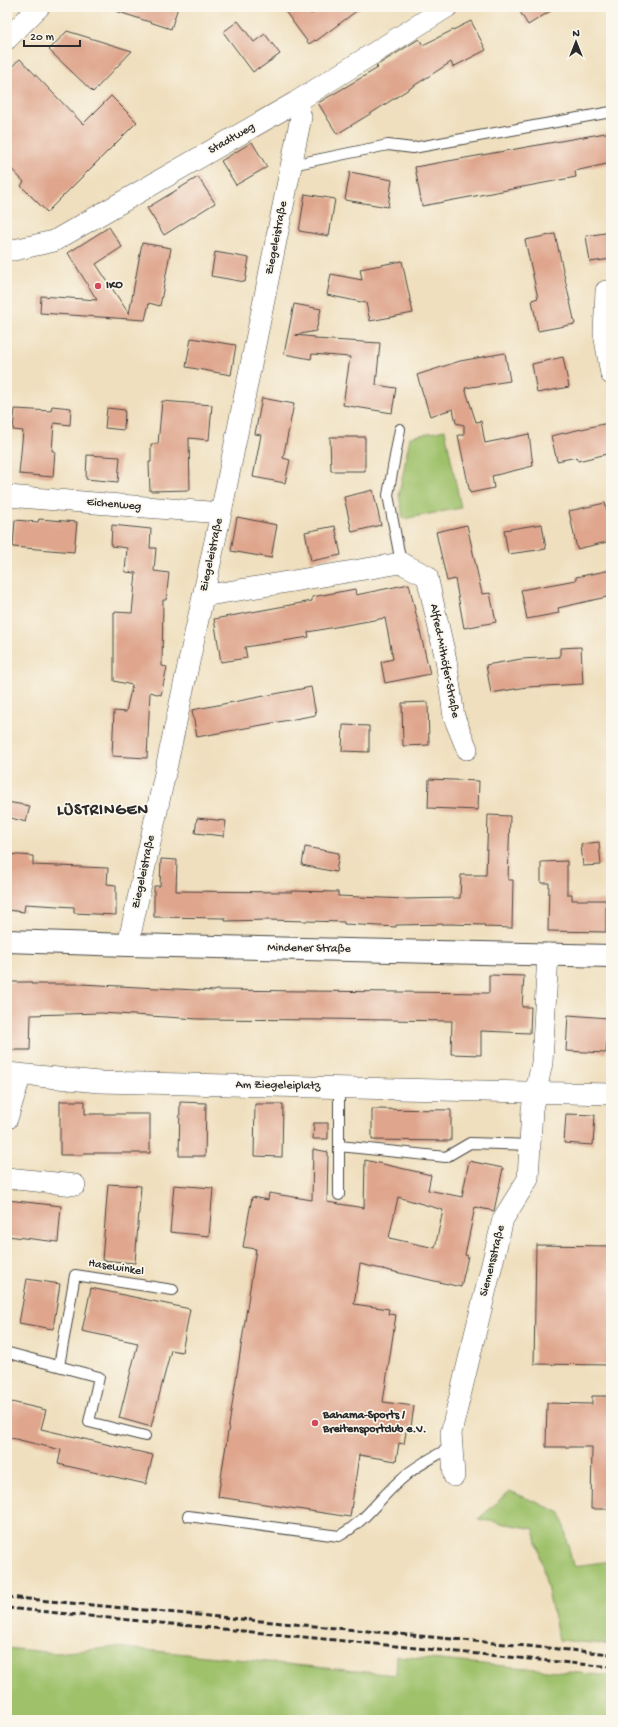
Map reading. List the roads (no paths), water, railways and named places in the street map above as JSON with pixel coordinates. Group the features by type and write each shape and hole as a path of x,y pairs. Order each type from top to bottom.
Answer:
{"main road":[{"name":"Mindener Straße","path":"7,941 611,956"}],"street":[{"path":"7,39 39,7"},
{"name":"Stadtweg","path":"7,250 14,250 54,241 296,102 447,7"},
{"name":"Ziegeleistraße","path":"128,945 221,513 292,165 301,117 296,102"},
{"path":"606,291 604,333 611,374"},
{"name":"Eichenweg","path":"7,496 221,513"},
{"path":"203,596 401,563"},
{"name":"Alfred-Mithöfer-Straße","path":"401,563 426,576 446,660 454,717 467,750"},
{"name":"Siemensstraße","path":"454,1476 451,1433 504,1219 528,1179 532,1109 542,1063 548,954"},
{"name":"Am Ziegeleiplatz","path":"7,1119 14,1074 99,1082 611,1094"},
{"path":"7,1178 75,1185"}],"lane":[{"path":"292,165 388,145 413,148 611,112"},
{"path":"400,429 388,495 401,563"},
{"path":"339,1098 339,1195"},
{"path":"339,1146 446,1157 470,1143 530,1145"},
{"name":"Hasewinkel","path":"59,1366 75,1275 173,1290"},
{"path":"7,1354 9,1353 100,1377 89,1422 145,1436"},
{"path":"188,1516 339,1536 352,1529 369,1514 405,1476 452,1446"}],"railway":[{"path":"7,1597 611,1654"},
{"path":"7,1608 611,1667"}],"place":[{"name":"IKO","path":"98,286"},
{"name":"Bahama-Sports / Breitensportclub e.V.","path":"315,1423"}],"district":[{"name":"LÜSTRINGEN","path":"103,811"}]}
